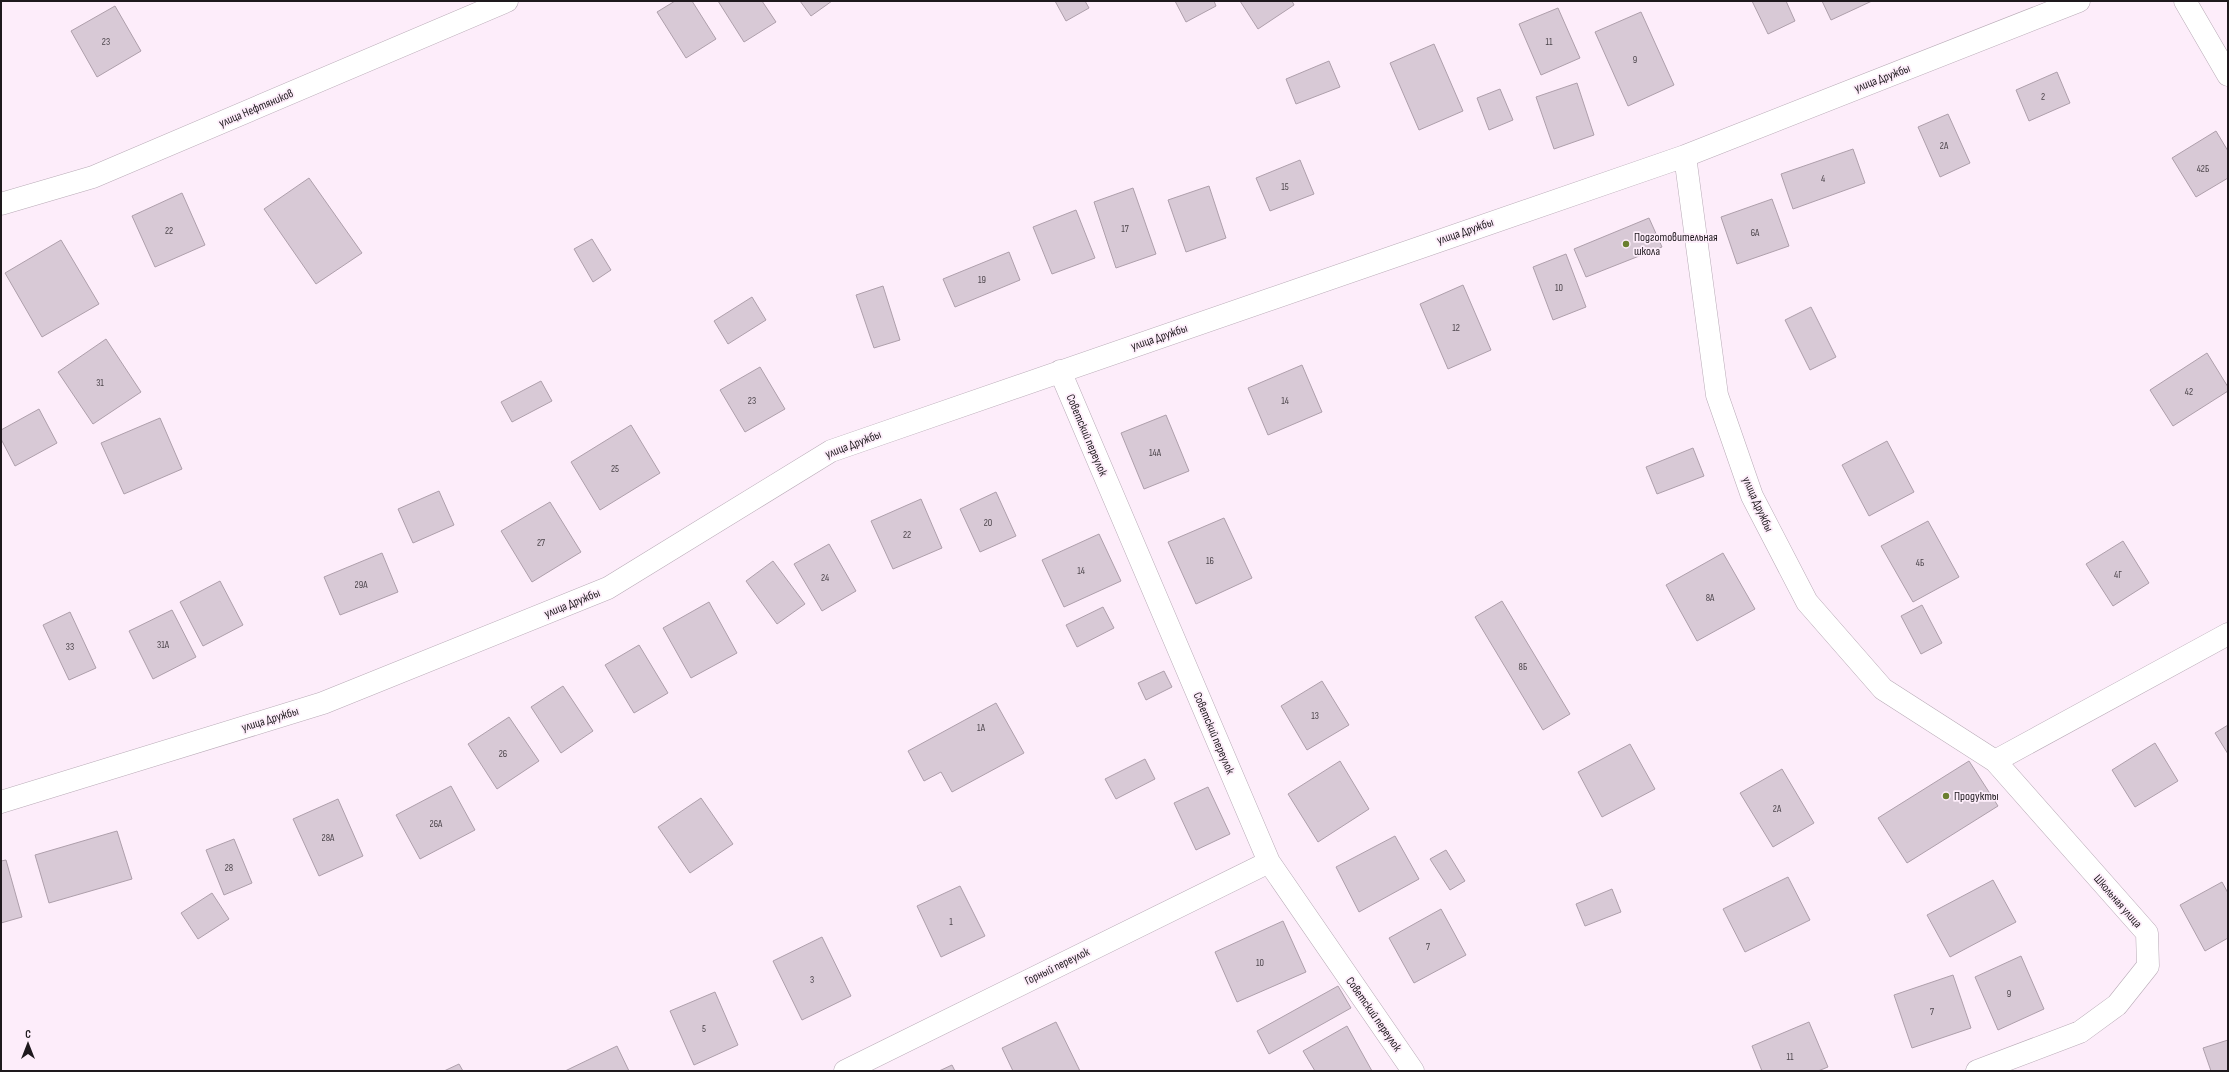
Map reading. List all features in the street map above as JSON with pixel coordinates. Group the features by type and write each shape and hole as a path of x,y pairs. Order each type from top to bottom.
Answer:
{"street":[{"name":"улица Нефтяников","path":"1,204 93,177 507,1"},
{"name":"улица Дружбы","path":"1,802 324,703 608,588 831,450 1685,156 2079,1"},
{"path":"2185,1 2228,75"},
{"name":"улица Дружбы","path":"1685,156 1717,395 1752,496 1807,602 1884,689 1995,762"},
{"name":"Советский переулок","path":"1060,371 1269,862 1413,1071"},
{"path":"1995,762 2228,634"},
{"name":"Школьная улица","path":"1977,1071 2080,1032 2117,1005 2148,966 2147,933 1995,762"},
{"name":"Горный переулок","path":"850,1070 1269,862"}],"building":[{"path":"675,1 692,1 716,39 686,58 657,12"},
{"path":"718,1 762,1 776,22 744,42"},
{"path":"800,1 832,1 811,16"},
{"path":"1055,1 1085,1 1089,8 1066,21"},
{"path":"1175,1 1214,1 1216,6 1186,22"},
{"path":"1240,1 1292,1 1294,5 1258,29"},
{"path":"1752,1 1786,1 1795,21 1768,34"},
{"path":"1822,1 1872,1 1831,20"},
{"path":"115,6 141,51 97,77 71,31"},
{"path":"1558,8 1580,58 1541,75 1519,24"},
{"path":"1641,12 1674,85 1628,106 1595,32"},
{"path":"1434,44 1463,111 1419,130 1390,63"},
{"path":"1329,61 1340,87 1296,104 1286,79"},
{"path":"2057,72 2070,103 2029,121 2016,90"},
{"path":"1577,83 1594,135 1554,149 1536,97"},
{"path":"1500,89 1513,120 1489,130 1477,98"},
{"path":"1948,114 1970,163 1940,177 1918,127"},
{"path":"2216,131 2228,151 2228,178 2196,197 2172,158"},
{"path":"1853,149 1865,183 1793,209 1781,174"},
{"path":"1300,160 1314,194 1270,211 1256,178"},
{"path":"309,178 362,253 316,284 264,209"},
{"path":"1209,186 1226,238 1186,252 1168,200"},
{"path":"1133,188 1156,254 1116,268 1094,202"},
{"path":"182,193 205,245 155,267 132,216"},
{"path":"1772,199 1789,246 1737,264 1721,217"},
{"path":"1076,210 1095,258 1052,274 1033,227"},
{"path":"1649,218 1662,247 1586,277 1574,249"},
{"path":"592,239 611,270 593,282 574,249"},
{"path":"61,240 99,304 42,337 5,273"},
{"path":"1009,252 1020,280 955,307 943,279"},
{"path":"1566,254 1586,307 1553,320 1533,267"},
{"path":"1463,285 1491,350 1448,369 1420,304"},
{"path":"883,286 900,340 874,348 856,295"},
{"path":"752,297 766,320 728,344 714,321"},
{"path":"1811,307 1836,357 1810,370 1785,320"},
{"path":"106,339 141,392 93,424 58,372"},
{"path":"2207,353 2228,387 2228,391 2173,426 2150,390"},
{"path":"1302,365 1322,412 1268,435 1248,388"},
{"path":"760,367 785,409 745,432 720,390"},
{"path":"541,381 552,401 512,422 501,402"},
{"path":"39,409 57,443 15,466 1,439 1,430"},
{"path":"1166,415 1189,471 1144,489 1121,433"},
{"path":"160,418 182,469 124,494 101,443"},
{"path":"631,425 660,473 600,510 571,462"},
{"path":"1887,441 1914,492 1869,516 1842,465"},
{"path":"1693,448 1704,476 1657,494 1646,467"},
{"path":"439,491 454,525 413,543 398,509"},
{"path":"996,492 1016,536 980,552 960,509"},
{"path":"921,499 942,548 893,569 871,521"},
{"path":"550,502 581,552 532,582 501,531"},
{"path":"1224,518 1252,578 1196,604 1168,542"},
{"path":"1928,521 1959,577 1913,602 1881,546"},
{"path":"1099,534 1121,581 1064,607 1042,560"},
{"path":"2123,541 2149,583 2113,606 2086,564"},
{"path":"829,544 856,591 822,611 794,564"},
{"path":"382,553 398,592 340,615 324,577"},
{"path":"1723,553 1755,609 1697,641 1666,585"},
{"path":"773,561 805,604 777,624 746,581"},
{"path":"220,581 243,625 203,646 180,602"},
{"path":"1502,601 1570,714 1543,730 1475,617"},
{"path":"709,602 737,653 691,678 663,628"},
{"path":"1922,605 1942,643 1921,654 1901,616"},
{"path":"1103,607 1114,628 1077,647 1066,625"},
{"path":"172,610 196,657 153,679 129,631"},
{"path":"70,612 96,668 69,680 43,625"},
{"path":"639,645 668,693 634,713 605,665"},
{"path":"1164,671 1172,687 1146,700 1138,683"},
{"path":"1322,681 1349,725 1307,750 1281,706"},
{"path":"563,686 593,731 561,753 531,707"},
{"path":"996,703 1024,753 952,792 941,772 924,781 908,751"},
{"path":"509,717 539,761 497,789 468,744"},
{"path":"2228,725 2228,754 2215,733"},
{"path":"2155,743 2178,781 2135,807 2112,770"},
{"path":"1630,744 1655,789 1602,817 1578,772"},
{"path":"1145,759 1155,779 1116,799 1105,779"},
{"path":"1340,761 1369,809 1318,842 1288,794"},
{"path":"1969,761 1998,806 1907,863 1878,818"},
{"path":"1782,769 1814,823 1773,847 1740,793"},
{"path":"451,786 475,830 420,859 396,815"},
{"path":"1208,787 1230,834 1196,850 1174,803"},
{"path":"701,798 733,844 690,873 658,827"},
{"path":"338,799 363,856 319,876 293,819"},
{"path":"117,831 132,879 49,903 35,855"},
{"path":"1395,836 1419,879 1359,912 1336,867"},
{"path":"234,839 252,883 224,895 206,850"},
{"path":"1446,850 1465,881 1450,890 1430,859"},
{"path":"6,860 22,917 1,923 1,861"},
{"path":"1788,877 1810,920 1745,952 1723,909"},
{"path":"1993,880 2016,922 1950,957 1927,915"},
{"path":"2222,882 2228,893 2228,938 2205,951 2180,905"},
{"path":"960,886 985,936 941,957 917,906"},
{"path":"1612,889 1621,912 1585,926 1576,904"},
{"path":"212,893 229,919 198,939 181,913"},
{"path":"1441,909 1466,955 1414,983 1389,938"},
{"path":"1283,921 1306,972 1237,1002 1215,952"},
{"path":"822,937 851,996 802,1020 773,961"},
{"path":"2021,956 2044,1009 1998,1030 1975,977"},
{"path":"1953,975 1971,1028 1912,1048 1894,995"},
{"path":"1338,986 1351,1008 1269,1054 1257,1031"},
{"path":"715,992 738,1045 694,1065 670,1011"},
{"path":"1056,1022 1080,1071 1013,1071 1002,1048"},
{"path":"1809,1022 1828,1067 1818,1071 1762,1071 1752,1046"},
{"path":"1347,1026 1372,1071 1315,1071 1303,1051"},
{"path":"2228,1040 2228,1071 2211,1071 2203,1048"},
{"path":"617,1046 629,1071 565,1071"},
{"path":"459,1064 463,1071 444,1071"},
{"path":"952,1065 955,1071 939,1071"}],"place":[{"name":"Подготовительная школа","path":"1626,244"},
{"name":"Продукты","path":"1946,796"}]}
